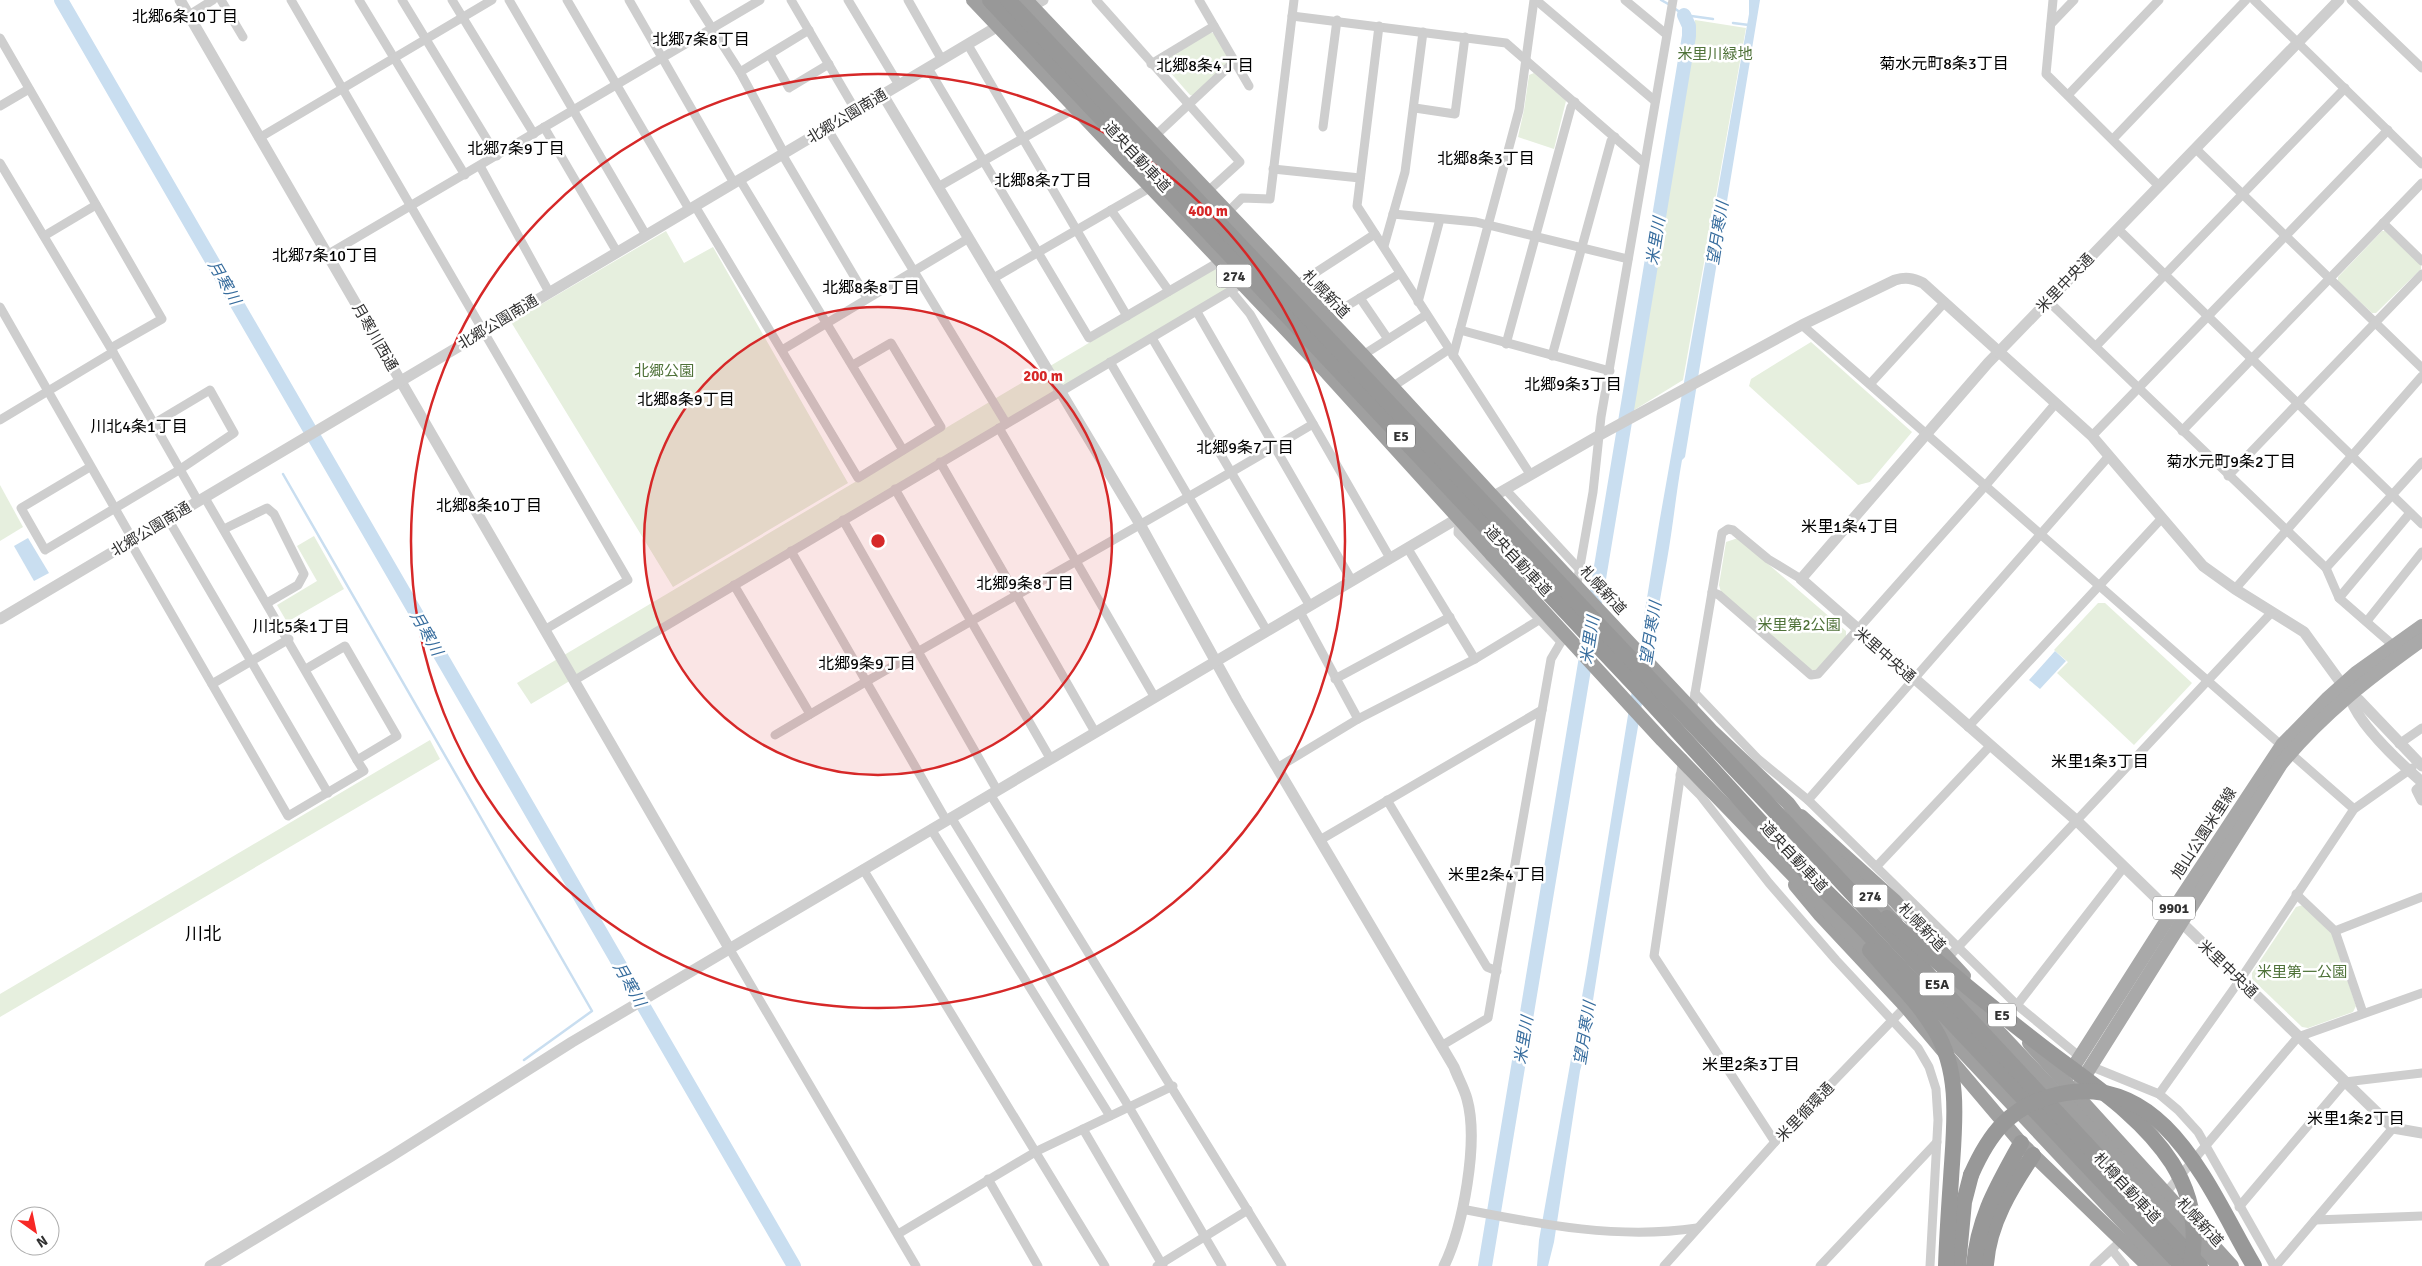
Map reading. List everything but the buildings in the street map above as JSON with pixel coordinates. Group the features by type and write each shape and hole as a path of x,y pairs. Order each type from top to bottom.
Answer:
{"highway":[{"name":"274","path":"973,0 1074,109 1151,187 1219,262 1237,288 1459,517 1662,740 1947,1034 2164,1266"},
{"name":"道央自動車道","path":"990,0 1642,692 1809,875 2050,1116"},
{"name":"道央自動車道","path":"1008,0 1820,859 2050,1116"},
{"name":"札幌新道","path":"1034,2 1155,136 1295,286 1392,387 1499,493 1520,526 1711,730 1788,804 1811,834 2102,1139 2219,1266"},
{"path":"1788,804 1895,901 2065,1081 2232,1266"},
{"path":"1758,840 1820,915 1906,1006 2021,1143 2117,1245 2148,1266"},
{"name":"E5","path":"1820,859 1931,957 2124,1110 2149,1134 2172,1163 2188,1196 2195,1228 2191,1266"},
{"name":"E5","path":"1809,875 1928,1019 1944,1048 1952,1080 1954,1104 1946,1266"},
{"path":"1958,1266 1964,1202 1972,1175 1983,1149 1995,1131 2017,1112 2039,1100 2065,1093 2086,1091 2115,1096 2136,1105 2154,1116 2173,1135 2191,1156 2254,1266"},
{"name":"札樽自動車道","path":"2050,1116 2182,1266"},
{"name":"札樽自動車道","path":"2050,1116 2200,1266"},
{"path":"1974,1266 1981,1223 2000,1179 2021,1143"},
{"path":"1986,1266 1994,1224 2013,1185 2033,1155"}],"main road":[{"name":"旭山公園米里線","path":"2021,1143 2065,1081 2085,1061 2286,749 2312,727 2346,690 2394,646 2422,626"},
{"name":"旭山公園米里線","path":"2346,690 2422,640"},
{"name":"旭山公園米里線","path":"2033,1155 2074,1093 2085,1061"}],"street":[{"name":"月寒川西通","path":"180,0 546,629 729,948"},
{"path":"188,14 213,0"},
{"path":"221,0 243,37"},
{"path":"291,0 628,580 546,629"},
{"path":"359,0 465,175"},
{"path":"402,0 497,156"},
{"path":"452,0 534,134"},
{"path":"259,138 492,0"},
{"path":"509,0 646,234"},
{"path":"567,0 616,85 782,350 858,478 941,428 891,343 853,365"},
{"path":"629,0 737,181 828,322 903,450"},
{"path":"694,0 740,72 783,154 867,298"},
{"path":"327,255 760,0"},
{"path":"791,0 856,111"},
{"path":"848,0 899,85"},
{"path":"908,0 942,60"},
{"path":"1096,0 1150,64 1240,162 1207,192"},
{"path":"1199,0 1249,86"},
{"path":"1227,213 1242,198 1270,199 1294,0"},
{"path":"1392,387 1450,353 1460,330 1519,110 1535,0"},
{"path":"1535,0 1655,101"},
{"path":"1625,0 1666,34"},
{"path":"1441,1046 1488,1018 1551,659 1561,642 1580,571 1603,433 1610,371 1628,260 1673,0"},
{"path":"2053,0 2046,74 2159,186"},
{"path":"2051,24 2074,0"},
{"path":"2068,95 2159,0"},
{"path":"2113,140 2246,0"},
{"path":"2254,0 2422,164"},
{"name":"米里中央通","path":"2339,0 1999,352 1801,579 1858,631 2077,821 2393,1128"},
{"path":"2352,0 2422,68"},
{"name":"北郷公園南通","path":"0,620 201,499 287,450 482,331 968,45 1034,2"},
{"path":"1292,16 1337,20 1506,43 1644,163"},
{"path":"1323,127 1337,20"},
{"path":"1150,64 1214,26"},
{"path":"1379,26 1357,206 1384,246 1399,274 1530,474"},
{"path":"740,72 809,30"},
{"path":"1384,246 1405,172 1415,108 1423,32"},
{"path":"1415,108 1454,114 1465,37"},
{"path":"0,38 162,319 0,420"},
{"path":"968,45 1127,316"},
{"path":"770,55 789,88 829,64"},
{"path":"1155,136 1234,62"},
{"path":"928,68 1088,338 1219,262"},
{"path":"2096,346 2345,88"},
{"path":"0,106 29,89"},
{"path":"883,95 1141,526 1237,700 1454,1067 1467,1100 1471,1132 1462,1209 1452,1248 1444,1266"},
{"path":"1506,344 1571,107 1574,102"},
{"path":"938,187 1074,109"},
{"path":"544,127 617,252"},
{"path":"827,128 1002,426 1154,696"},
{"path":"2092,436 2388,130"},
{"path":"1552,356 1612,141 1615,137"},
{"path":"2196,149 2422,368"},
{"path":"0,163 112,350 179,470 224,529 364,771 288,816 0,307"},
{"path":"480,166 549,292"},
{"path":"1273,169 1360,178"},
{"path":"2182,431 2253,360 2422,183"},
{"path":"992,278 1151,187"},
{"path":"44,236 96,205"},
{"path":"1111,210 1169,291"},
{"path":"1393,214 1488,225 1628,260"},
{"path":"1418,302 1440,219"},
{"path":"2384,223 2422,261"},
{"path":"2118,229 2422,524"},
{"path":"1295,286 1375,234"},
{"path":"782,350 968,238"},
{"path":"1342,310 1399,274"},
{"path":"2228,476 2422,274"},
{"path":"210,1266 729,948 1216,659 1408,549 1530,474 1802,325 1894,280 1906,277 1923,282 2092,436 2203,566 2235,589 2304,632 2346,690 2352,706 2386,747 2422,784 2417,790 2422,800"},
{"path":"573,677 734,585 1237,288 1250,314 1390,558"},
{"path":"1360,298 1388,339"},
{"path":"2048,301 2228,476 2326,568 2339,598 2394,646"},
{"path":"1871,383 1945,302"},
{"path":"1197,312 1352,581"},
{"path":"1363,355 1426,314"},
{"path":"1802,325 1871,383 2354,809"},
{"path":"1460,330 1610,371"},
{"path":"1152,338 1231,472 1305,609 1335,679 1358,719"},
{"path":"1110,362 1267,631"},
{"path":"2235,589 2422,376"},
{"path":"90,467 21,508 45,550 179,470 234,433 210,390 153,424"},
{"path":"1712,592 1719,595 1811,675 1818,674 1858,631 2056,403"},
{"path":"775,735 972,620 1141,526 1313,424"},
{"path":"1808,800 2109,456"},
{"path":"940,462 1018,594 1095,732"},
{"path":"2326,568 2422,462"},
{"path":"895,489 1050,758"},
{"path":"1499,493 1580,571"},
{"path":"224,529 267,508 274,514 304,574 298,585 267,602"},
{"path":"2339,598 2410,513"},
{"path":"1459,517 1458,533 1561,642"},
{"path":"1968,727 2162,518"},
{"path":"168,519 328,793"},
{"path":"843,520 919,651 994,792 1282,1266"},
{"path":"1775,1142 1654,956 1680,775 1722,534 1728,529 1733,530 1768,558 1801,579"},
{"path":"1408,549 1475,659"},
{"path":"791,551 948,819 1129,1107 1222,1266"},
{"path":"2367,621 2422,552"},
{"path":"734,585 810,714"},
{"name":"米里循環通","path":"1664,1266 1775,1142 1906,1006 1947,958 1960,947 2272,612"},
{"path":"1335,679 1450,617"},
{"path":"1277,768 1358,719 1475,659 1539,620"},
{"path":"212,684 289,639"},
{"path":"306,669 346,646 397,736 358,760"},
{"path":"2159,1094 2240,980 2354,809 2409,770 2421,764 2399,744 2359,700 2346,690"},
{"path":"1695,693 1758,759 1808,800 2018,1005 2085,1061 2159,1094 2178,1110 2198,1132 2239,1207 2275,1266 2393,1128 2422,1133"},
{"path":"1320,840 1542,710"},
{"path":"2399,744 2422,728"},
{"path":"1877,866 1990,746"},
{"path":"1680,775 1700,796 1769,883 1891,1021 1918,1048 1929,1067 1936,1089 1937,1142 1930,1266"},
{"path":"1387,800 1487,967 1497,971"},
{"path":"931,829 1110,1116"},
{"path":"2018,1005 2124,867"},
{"path":"863,869 1037,1151 1105,1266"},
{"path":"2296,894 2335,931 2363,1013"},
{"path":"2335,931 2422,897"},
{"path":"729,948 916,1266"},
{"path":"2094,1266 2117,1245 2165,1193 2298,1037 2422,993"},
{"path":"2239,1207 2345,1082 2422,1073"},
{"path":"898,1234 1037,1151 1173,1086"},
{"path":"1083,1129 1160,1265 1248,1210"},
{"path":"1820,1266 1937,1142"},
{"path":"988,1179 1038,1266"},
{"path":"1462,1209 1578,1229 1629,1234 1663,1233 1697,1228"},
{"path":"2315,1220 2422,1216"},
{"path":"2117,1245 2125,1266"}],"green space":[{"name":"米里川緑地","path":"1695,20 1746,28 1683,380 1631,412"},
{"path":"1210,32 1215,34 1231,61 1194,96 1190,95 1162,63 1165,58"},
{"path":"1534,73 1566,101 1554,149 1518,137 1529,75"},
{"name":"北郷公園","path":"666,231 684,263 713,247 848,483 673,587 511,322"},
{"path":"2382,231 2385,231 2421,265 2421,269 2376,313 2372,313 2338,281 2338,277"},
{"path":"1220,265 1235,285 531,704 517,683"},
{"path":"1811,342 1912,432 1870,482 1858,485 1749,386 1751,379"},
{"path":"0,485 23,527 0,541"},
{"path":"314,536 344,589 287,622 277,605 317,581 297,546"},
{"name":"米里第2公園","path":"1738,538 1846,631 1846,638 1816,670 1811,670 1721,592 1719,585 1726,542"},
{"path":"2098,603 2105,603 2192,683 2134,745 2057,673 2068,662 2054,650"},
{"path":"430,740 440,759 0,1017 0,994"},
{"name":"米里第一公園","path":"2303,905 2332,934 2356,1006 2353,1012 2308,1028 2302,1027 2252,979 2252,973 2296,907"}],"water":[{"name":"望月寒川","path":"1749,0 1760,0 1685,457 1682,460 1669,548 1624,806 1585,1052 1580,1071 1554,1242 1548,1266 1537,1266 1539,1240 1586,974 1659,524 1749,14"},
{"path":"28,538 49,573 34,581 14,546"},
{"path":"2055,651 2066,661 2040,689 2029,680"}],"waterway":[{"name":"月寒川","path":"61,0 794,1266"},
{"path":"1661,0 1670,5"},
{"path":"1674,8 1684,15 1713,19"},
{"name":"米里川","path":"1485,1266 1689,36 1689,26 1684,15"},
{"path":"1733,23 1749,25"},
{"path":"283,474 592,1011 524,1060"}],"district":[{"name":"北郷6条10丁目","path":"185,16"},
{"name":"北郷7条8丁目","path":"701,39"},
{"name":"菊水元町8条3丁目","path":"1944,63"},
{"name":"北郷8条4丁目","path":"1205,65"},
{"name":"北郷7条9丁目","path":"516,148"},
{"name":"北郷8条3丁目","path":"1486,158"},
{"name":"北郷8条7丁目","path":"1043,180"},
{"name":"北郷7条10丁目","path":"325,255"},
{"name":"北郷8条8丁目","path":"871,287"},
{"name":"北郷9条3丁目","path":"1573,384"},
{"name":"北郷8条9丁目","path":"686,399"},
{"name":"川北4条1丁目","path":"139,426"},
{"name":"北郷9条7丁目","path":"1245,447"},
{"name":"菊水元町9条2丁目","path":"2231,461"},
{"name":"北郷8条10丁目","path":"489,505"},
{"name":"米里1条4丁目","path":"1850,526"},
{"name":"北郷9条8丁目","path":"1025,583"},
{"name":"川北5条1丁目","path":"301,626"},
{"name":"北郷9条9丁目","path":"867,663"},
{"name":"米里1条3丁目","path":"2100,761"},
{"name":"米里2条4丁目","path":"1497,874"},
{"name":"川北","path":"203,934"},
{"name":"米里2条3丁目","path":"1751,1064"},
{"name":"米里1条2丁目","path":"2356,1118"}]}
